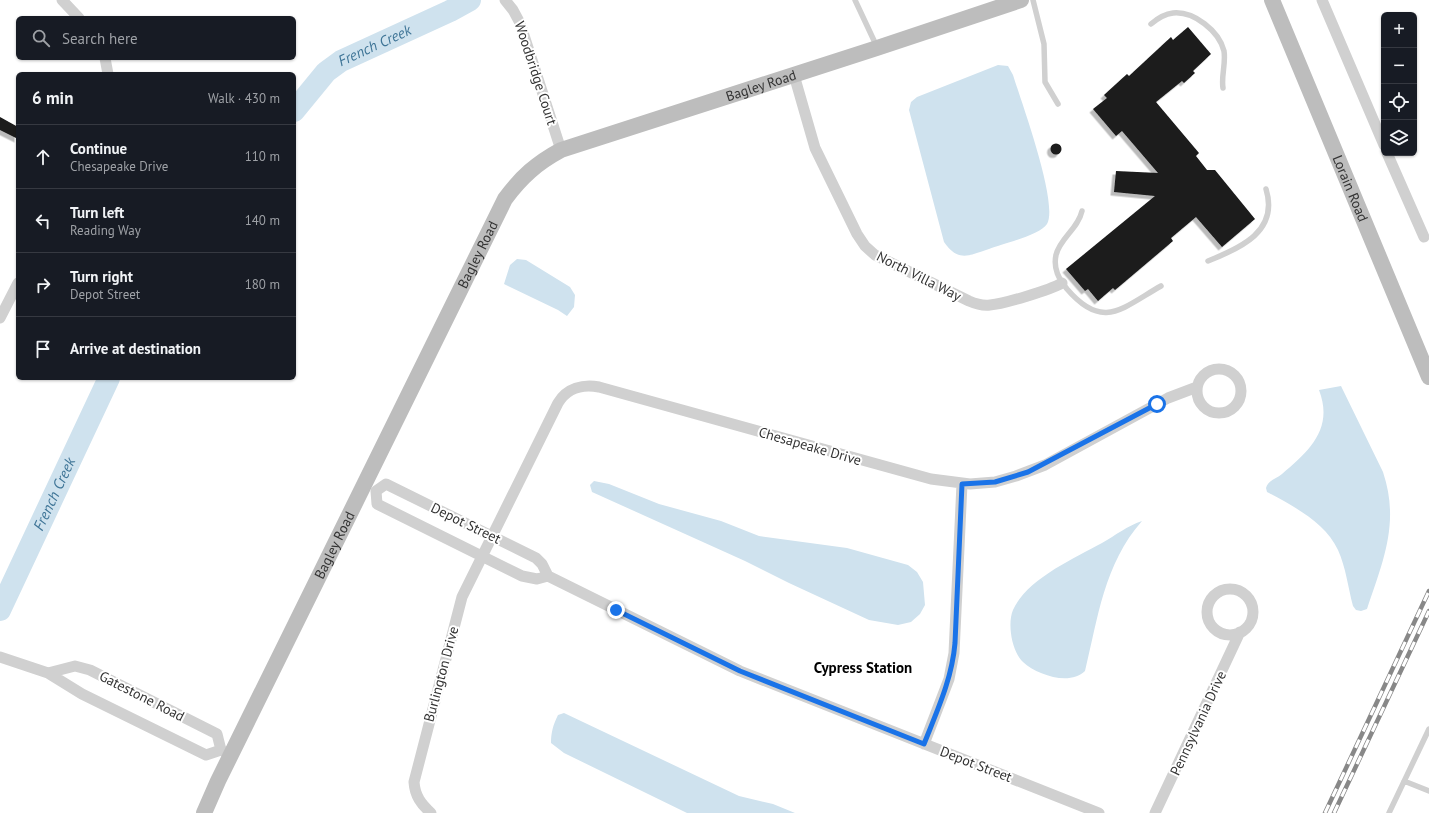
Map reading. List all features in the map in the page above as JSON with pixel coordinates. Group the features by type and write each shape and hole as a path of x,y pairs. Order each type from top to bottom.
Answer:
{"street":[{"path":"62,0 77,16"},
{"name":"Woodbridge Court","path":"505,0 513,10 520,23 561,150"},
{"name":"Bagley Road","path":"204,813 226,753 370,488 505,199 525,174 542,160 561,150 1021,0"},
{"name":"Lorain Road","path":"1272,0 1429,376"},
{"path":"1322,0 1381,138"},
{"path":"105,60 108,72"},
{"name":"North Villa Way","path":"794,75 820,160 857,234 868,250 979,305 992,305 1045,290 1062,282"},
{"path":"1389,156 1424,237"},
{"path":"0,318 16,287"},
{"path":"1226,369 1238,378 1242,392 1236,406 1223,413 1216,413 1203,407 1197,394 1197,387 1200,380 1211,370 1226,369"},
{"name":"Chesapeake Drive","path":"492,536 558,402 569,392 585,386 620,393 931,479 962,484 995,482 1028,472 1168,398 1197,387"},
{"name":"Depot Street","path":"548,576 537,579 526,577 482,556 377,504 370,488 386,484 492,536 536,558 542,564 548,576 740,671 1099,813"},
{"path":"924,744 949,679 953,659 962,484"},
{"name":"Burlington Drive","path":"431,813 417,798 414,789 415,776 458,609 467,586 492,536"},
{"name":"Pennsylvania Drive","path":"1155,813 1240,632 1251,622 1253,614 1250,600 1238,590 1223,590 1211,599 1208,613 1209,620 1219,631 1226,634 1240,632"},
{"name":"Gatestone Road","path":"0,657 48,673 82,694 206,755 226,753 217,734 103,676 75,666 48,673"}],"lane":[{"path":"856,0 877,48"},
{"path":"1032,0 1044,44 1045,82 1058,104"},
{"path":"1151,24 1166,14 1180,13 1197,19 1206,25 1219,40 1224,50 1223,88"},
{"path":"1208,261 1236,249 1258,233 1267,216 1269,198 1266,189"},
{"path":"1082,212 1078,224 1060,244 1056,270 1062,282 1082,305 1093,312 1101,313 1122,308 1162,286"},
{"path":"1389,813 1429,729"},
{"path":"1404,781 1429,792"}],"water":[{"path":"998,65 1008,66 1013,75 1044,175 1048,196 1049,213 1047,224 1037,232 975,254 964,256 954,253 944,242 909,110 911,102 917,97"},
{"path":"517,259 526,260 570,287 575,295 574,307 567,316 558,310 504,284 510,265"},
{"path":"1341,386 1383,472 1388,491 1390,508 1390,525 1384,558 1367,609 1361,611 1356,610 1353,606 1343,564 1338,550 1332,540 1317,523 1297,509 1267,492 1266,488 1270,481 1282,474 1310,448 1316,438 1321,428 1323,416 1323,404 1319,390"},
{"path":"594,481 609,484 659,504 721,521 759,536 847,548 908,565 917,572 923,582 925,605 920,614 911,622 898,625 869,620 745,561 592,492 590,485"},
{"path":"1142,521 1129,538 1111,573 1104,592 1085,671 1071,678 1062,678 1045,675 1029,667 1023,662 1016,652 1013,645 1010,623 1013,610 1020,599 1040,579 1052,571 1126,528"},
{"path":"564,713 739,796 773,804 795,813 687,813 564,753 551,743 551,736 556,719 558,715"}],"building":[{"path":"1188,27 1211,54 1193,71 1195,73 1184,83 1182,81 1156,102 1199,153 1196,156 1207,170 1215,170 1255,219 1222,247 1196,217 1171,238 1173,241 1115,290 1113,288 1098,301 1088,289 1085,291 1066,269 1155,196 1114,192 1116,171 1158,173 1122,131 1116,136 1093,109 1107,98 1104,95 1127,74 1129,76 1171,37 1173,40"},
{"path":"0,117 16,126 16,138 0,130"},
{"path":"1054,144 1058,144 1060,145 1060,153 1054,154 1051,151 1051,147"}],"waterway":[{"name":"French Creek","path":"296,109 326,72 341,61 450,11 470,0"},
{"name":"French Creek","path":"0,610 108,380"}],"railway":[{"path":"1325,813 1429,591"},
{"path":"1334,813 1429,611"}],"district":[{"name":"Cypress Station","path":"863,668"}],"route":[{"path":"616,610 740,671 924,744 949,679 954,653 962,484 995,482 1028,472 1044,465 1157,404"}]}
